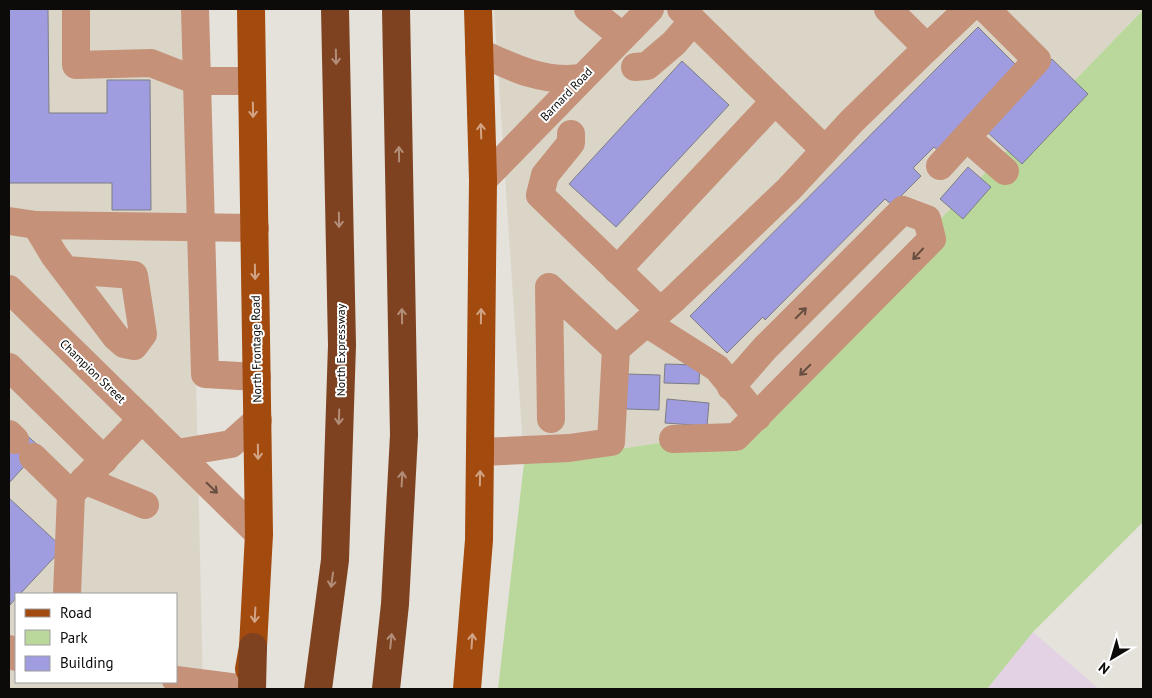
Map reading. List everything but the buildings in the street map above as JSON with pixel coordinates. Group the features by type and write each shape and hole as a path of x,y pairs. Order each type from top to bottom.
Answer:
{"highway":[{"name":"North Expressway","path":"318,689 335,560 341,355 335,9"},
{"path":"386,689 395,604 404,436 396,9"},
{"path":"252,689 253,647"}],"main road":[{"name":"North Frontage Road","path":"246,689 253,647 259,534 251,9"},
{"path":"467,689 479,540 483,180 478,9"}],"street":[{"path":"76,9 76,65 151,63 197,81 252,81"},
{"path":"195,9 205,374 257,377"},
{"path":"588,9 622,36"},
{"name":"Barnard Road","path":"483,180 650,9"},
{"path":"888,9 927,48"},
{"path":"480,452 569,448 611,442 616,349 653,317 789,189 825,150 968,9"},
{"path":"940,166 1037,60 986,9"},
{"path":"635,67 647,66 674,43 687,15 825,150"},
{"path":"479,52 526,73 549,79 582,78"},
{"path":"617,270 775,101"},
{"path":"571,134 571,143 545,175 540,195 617,270 653,317 717,368 757,417"},
{"path":"967,138 1005,171"},
{"path":"673,439 736,437 932,239 928,219 903,210 765,348 731,387"},
{"path":"9,221 36,225 254,228"},
{"path":"36,225 54,255 66,270"},
{"path":"551,419 549,286 616,349"},
{"name":"Champion Street","path":"9,289 259,534"},
{"path":"12,378 104,460"},
{"path":"66,593 78,487 142,419"},
{"path":"177,453 232,444 258,420"},
{"path":"19,444 78,487 145,505"},
{"path":"178,680 246,689"}],"shaded area":[{"path":"9,9 199,9 193,249 203,689 9,689"},
{"path":"494,9 1143,10 734,432 524,463"},
{"path":"1033,632 1099,689 981,689"}],"green space":[{"path":"1143,10 1143,522 1033,632 987,689 498,689 524,463 734,432"}]}
